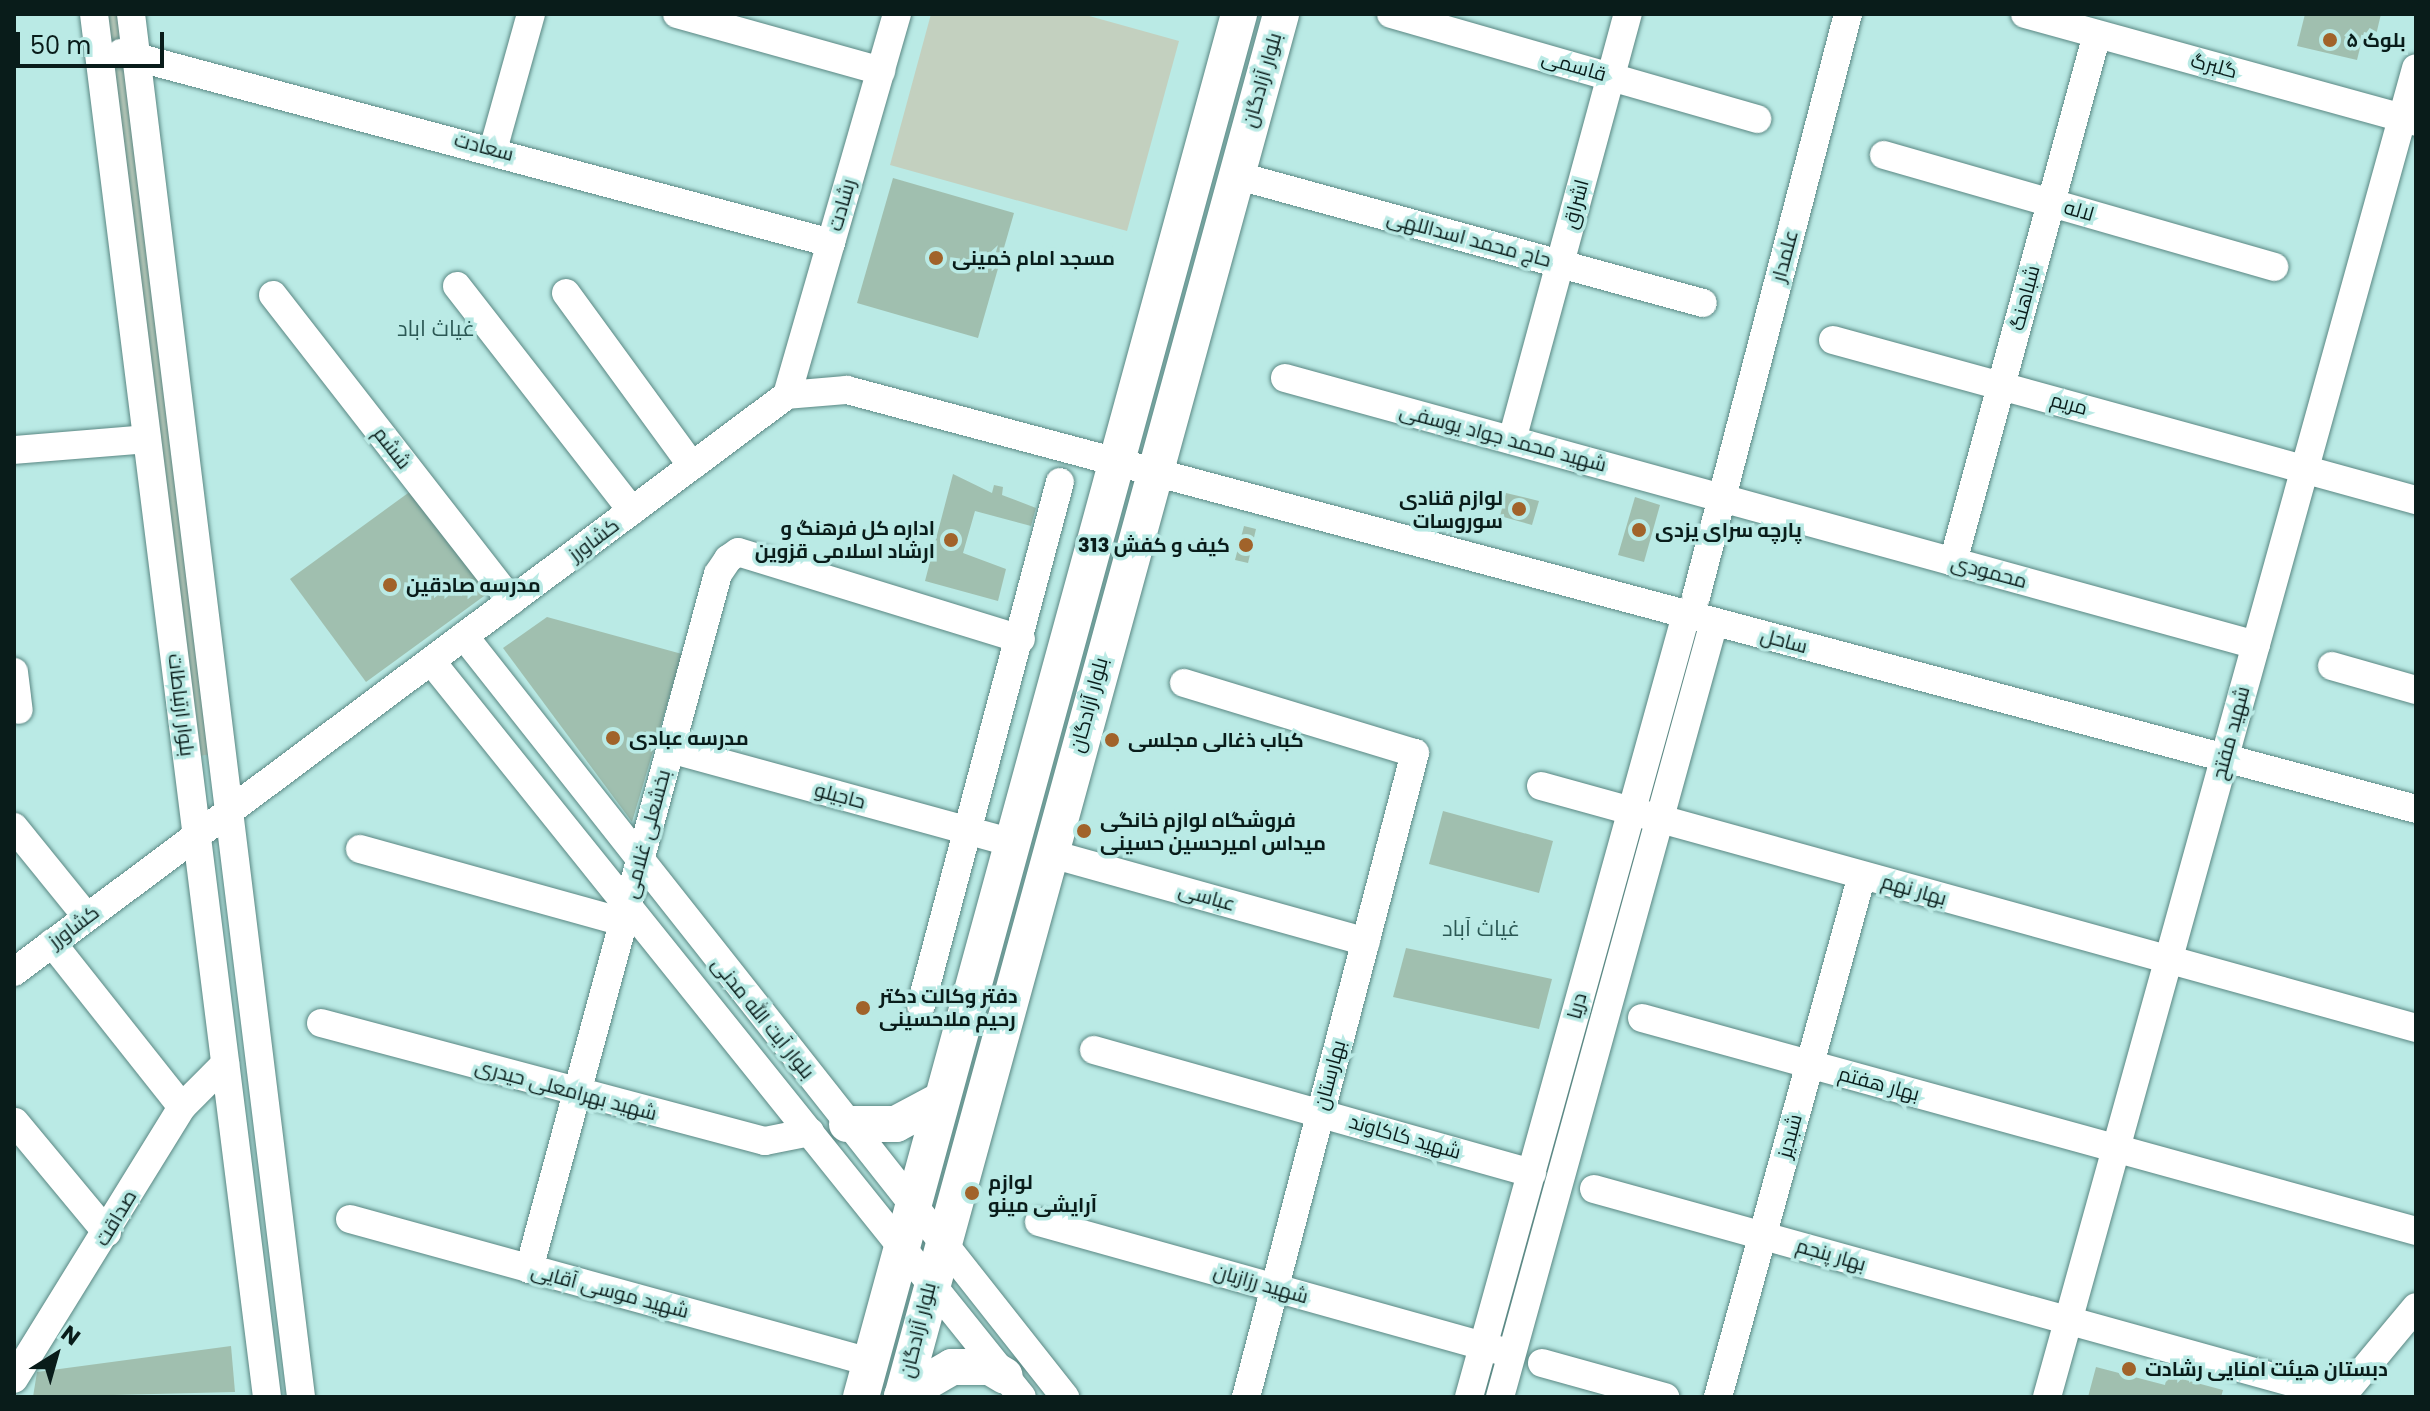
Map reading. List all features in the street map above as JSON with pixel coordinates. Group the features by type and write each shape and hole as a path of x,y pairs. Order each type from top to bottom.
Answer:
{"main road":[{"name":"بلوار آزادگان","path":"861,1397 911,1203 1239,14"},
{"name":"بلوار آزادگان","path":"902,1396 941,1241 1281,14"},
{"path":"847,1124 896,1124 939,1101"},
{"path":"902,1396 952,1367 990,1367 1013,1386"}],"street":[{"name":"بلوار ارتباطات","path":"94,14 225,1064 274,1395"},
{"name":"بلوار ارتباطات","path":"131,14 301,1397"},
{"path":"493,150 531,14"},
{"path":"677,14 881,71"},
{"name":"رشادت","path":"787,395 897,14"},
{"name":"قاسمی","path":"1391,14 1757,119"},
{"name":"اشراق","path":"1512,440 1628,14"},
{"name":"علمدار","path":"1691,606 1848,14"},
{"name":"گلبرگ","path":"2025,14 2409,120"},
{"name":"شباهنگ","path":"1953,562 2097,34"},
{"name":"سعادت","path":"98,48 493,150 831,243"},
{"name":"شهید مفتح","path":"2047,1397 2304,469 2409,120 2416,68"},
{"name":"لاله","path":"1884,155 2274,267"},
{"name":"حاج محمد اسداللهی","path":"1235,175 1703,303"},
{"path":"457,286 632,511"},
{"path":"566,293 692,466"},
{"name":"ششم","path":"273,295 511,601"},
{"name":"مریم","path":"1833,340 2416,500"},
{"name":"شهید محمد جواد یوسفی","path":"1285,378 1722,498"},
{"path":"787,395 847,390 1115,463"},
{"name":"کشاورز","path":"14,972 787,395"},
{"path":"14,450 147,439"},
{"name":"ساحل","path":"1115,463 1691,606 1714,622 2416,809"},
{"path":"921,1005 1021,639 1060,482"},
{"name":"محمودی","path":"1722,498 2256,645"},
{"name":"بخشعلی غلامی","path":"529,1269 718,574 738,552 1021,639"},
{"name":"دریا","path":"1469,1397 1691,606"},
{"name":"دریا","path":"1500,1397 1714,622"},
{"name":"بلوار آیت الله مدنی","path":"464,636 639,863 1065,1397"},
{"name":"بلوار آیت الله مدنی","path":"431,661 626,912 810,1132 1013,1386"},
{"path":"2332,666 2416,690"},
{"path":"14,672 19,710"},
{"name":"بهارستان","path":"1184,683 1415,753 1246,1397"},
{"name":"حاجیلو","path":"670,749 1010,842"},
{"name":"بهار نهم","path":"1541,786 2416,1028"},
{"path":"14,827 87,917"},
{"path":"360,849 626,912"},
{"name":"عباسی","path":"1048,853 1366,942"},
{"name":"شبدیز","path":"1718,1397 1862,875"},
{"path":"52,943 182,1107"},
{"path":"1579,1000 1608,1008"},
{"name":"بهار هفتم","path":"1642,1018 2416,1231"},
{"name":"شهید بهرامعلی حیدری","path":"321,1023 576,1094 778,1144 810,1132"},
{"name":"شهید کاکاوند","path":"1094,1050 1532,1173"},
{"name":"صداقت","path":"14,1379 107,1233 182,1107 225,1064"},
{"path":"15,1122 107,1233"},
{"name":"بهار پنجم","path":"1594,1189 2341,1397"},
{"name":"شهید موسی آقایی","path":"350,1219 870,1362"},
{"name":"شهید رزازیان","path":"1039,1222 1512,1354"},
{"path":"2341,1397 2416,1307"},
{"path":"1542,1363 1665,1397"}],"green space":[{"path":"94,14 131,14 210,754 200,756"},
{"path":"931,14 1082,14 1179,41 1127,231 890,165"}],"building":[{"name":"بلوک ۵","path":"2305,14 2381,14 2376,35 2364,32 2357,60 2297,46"},
{"name":"مسجد امام خمینی","path":"893,178 1014,213 978,338 857,303"},
{"name":"اداره کل فرهنگ و ارشاد اسلامی قزوین","path":"953,474 992,493 994,485 1003,487 1002,495 1036,508 1031,526 975,511 963,553 1006,569 998,601 925,581"},
{"name":"مدرسه صادقین","path":"415,488 491,591 366,682 290,579"},
{"name":"لوازم قنادی سوروسات","path":"1506,493 1539,501 1532,525 1500,516"},
{"name":"پارچه سرای یزدی","path":"1635,497 1660,505 1644,562 1618,555"},
{"name":"کیف و کفش 313","path":"1244,526 1256,529 1248,563 1235,560"},
{"name":"مدرسه عبادی","path":"547,617 682,654 632,822 503,648"},
{"path":"1443,811 1553,841 1539,893 1429,864"},
{"path":"1406,948 1552,979 1539,1029 1393,997"},
{"path":"231,1346 235,1392 33,1397 37,1372"},
{"path":"2096,1367 2165,1385 2167,1375 2223,1390 2221,1397 2088,1397"}],"place":[{"name":"بلوک ۵","path":"2330,40"},
{"name":"مسجد امام خمینی","path":"936,258"},
{"name":"لوازم قنادی سوروسات","path":"1519,509"},
{"name":"پارچه سرای یزدی","path":"1639,530"},
{"name":"اداره کل فرهنگ و ارشاد اسلامی قزوین","path":"951,540"},
{"name":"کیف و کفش 313","path":"1246,545"},
{"name":"مدرسه صادقین","path":"390,585"},
{"name":"مدرسه عبادی","path":"613,738"},
{"name":"کباب ذغالی مجلسی","path":"1112,740"},
{"name":"فروشگاه لوازم خانگی میداس امیرحسین حسینی","path":"1084,831"},
{"name":"دفتر وکالت دکتر رحیم ملاحسینی","path":"863,1008"},
{"name":"لوازم آرایشی مینو","path":"972,1193"},
{"name":"دبستان هیئت امنایی رشادت","path":"2129,1369"}],"district":[{"name":"غیاث اباد","path":"436,329"},
{"name":"غیاث آباد","path":"1481,929"}]}
